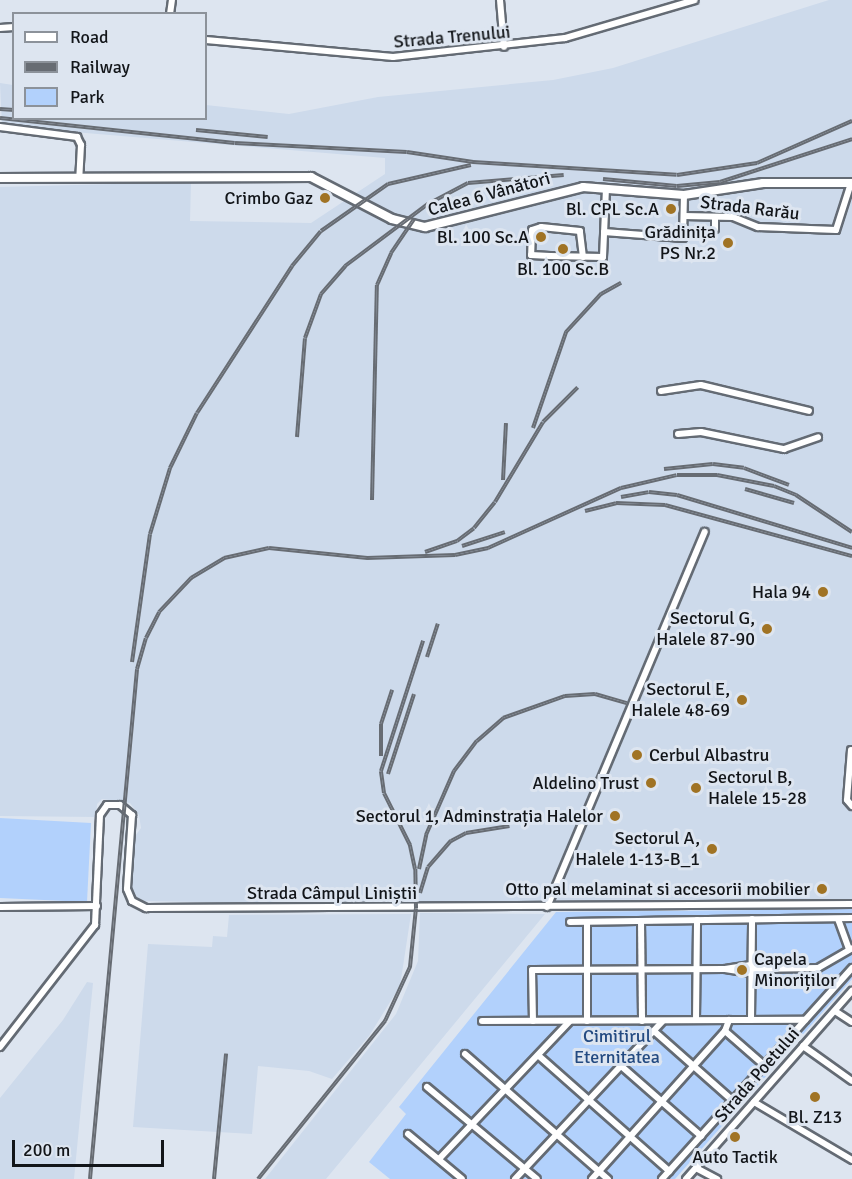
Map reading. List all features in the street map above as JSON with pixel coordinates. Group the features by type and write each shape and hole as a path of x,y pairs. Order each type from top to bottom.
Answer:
{"main road":[{"name":"Calea 6 Vânători","path":"0,178 311,177 376,212 421,226 575,187 684,195 764,183 851,183"}],"street":[{"path":"500,0 504,47"},
{"name":"Strada Trenului","path":"207,40 380,58 504,47 590,33 695,0"},
{"path":"0,127 77,137 81,144 79,178"},
{"name":"Strada Rarău","path":"684,216 734,218 758,227 836,230 851,183"},
{"path":"583,257 580,231 541,227 532,230 531,255 603,258 606,188"},
{"path":"604,232 682,238 684,195"},
{"path":"715,217 715,230"},
{"path":"661,391 701,385 808,411"},
{"path":"678,434 700,432 784,449 818,437"},
{"path":"546,907 705,532"},
{"path":"850,750 847,800 852,806"},
{"name":"Strada Câmpul Liniștii","path":"97,906 100,812 111,804 127,808 132,814 127,889 132,901 146,908 852,904"},
{"path":"0,907 97,906 95,925 0,1047"},
{"path":"570,922 852,918"},
{"path":"751,1020 752,919"},
{"path":"533,1021 532,970 818,968 851,949 838,919"},
{"path":"696,1020 697,920"},
{"path":"641,921 642,1021"},
{"path":"587,922 587,1021"},
{"path":"662,1179 852,968"},
{"name":"Strada Poetului","path":"686,1179 852,991"},
{"path":"835,1011 852,1022"},
{"path":"592,1179 725,1031 729,1020"},
{"path":"482,1022 805,1020"},
{"path":"515,1179 663,1021"},
{"path":"439,1159 569,1022"},
{"path":"654,1030 732,1101"},
{"path":"725,1031 764,1065"},
{"path":"803,1046 852,1081"},
{"path":"465,1054 608,1179"},
{"path":"539,1056 669,1171"},
{"path":"620,1065 701,1136"},
{"path":"427,1087 537,1179"},
{"path":"754,1102 852,1160"},
{"path":"408,1134 462,1179"},
{"path":"696,1168 717,1179"}],"shaded area":[{"path":"829,0 852,0 852,760 848,801 852,802 852,899 420,902 315,901 314,896 272,896 272,903 141,901 132,892 130,843 141,828 139,815 130,803 102,799 97,804 96,817 0,816 0,187 191,182 190,221 311,223 385,174 385,158 2,126 0,83 12,85 12,120 207,120 207,105 289,114 378,97 553,80 613,68"},
{"path":"420,913 545,914 326,1179 265,1179 396,1014 418,961"},
{"path":"411,914 400,986 369,1036 332,1079 309,1071 258,1066 252,1134 133,1127 148,944 212,947 213,936 227,937 229,915"},
{"path":"87,982 93,983 74,1179 0,1179 0,1098 63,1020"}],"green space":[{"path":"0,818 91,823 87,902 0,898"},
{"name":"Cimitirul Eternitatea","path":"852,909 852,979 675,1179 390,1179 369,1162 406,1114 399,1107 556,912"}],"railway":[{"path":"0,109 12,110"},
{"path":"0,118 12,119"},
{"path":"19,120 235,143 407,152 473,162 677,175 757,163 852,121"},
{"path":"196,130 268,137"},
{"path":"603,179 677,186 720,182 852,139"},
{"path":"132,662 150,534 170,468 197,413 292,266 321,231 388,184 471,165"},
{"path":"297,437 305,338 321,294 345,266 428,204 468,183 564,175"},
{"path":"372,500 377,285 391,253 414,219"},
{"path":"533,428 566,332 601,294 621,283"},
{"path":"425,552 457,541 474,528 495,502 543,422 578,387"},
{"path":"503,480 506,423"},
{"path":"664,469 713,464 744,468 789,485"},
{"path":"90,1179 137,669 146,638 159,612 191,578 224,558 269,548 367,558 455,555 488,548 621,488 677,475 717,475 774,486 796,495 852,532"},
{"path":"745,489 794,503"},
{"path":"621,497 649,492 677,495 852,548"},
{"path":"585,511 616,503 665,505 852,556"},
{"path":"462,546 505,532"},
{"path":"427,657 438,624"},
{"path":"258,1179 385,1021 410,967 416,908 415,869 410,845 384,793 381,771 423,641"},
{"path":"381,756 381,724 392,690"},
{"path":"388,774 414,694"},
{"path":"419,869 426,835 454,771 477,741 503,718 565,696 595,694 627,703"},
{"path":"420,893 428,867 451,841 466,833 509,826"},
{"path":"214,1179 226,1054"}],"place":[{"name":"Crimbo Gaz","path":"325,198"},
{"name":"Bl. CPL Sc.A","path":"671,209"},
{"name":"Bl. 100 Sc.A","path":"541,237"},
{"name":"Grădinița PS Nr.2","path":"728,243"},
{"name":"Bl. 100 Sc.B","path":"563,249"},
{"name":"Hala 94","path":"823,592"},
{"name":"Sectorul G, Halele 87-90","path":"767,629"},
{"name":"Sectorul E, Halele 48-69","path":"742,700"},
{"name":"Cerbul Albastru","path":"637,755"},
{"name":"Aldelino Trust","path":"651,783"},
{"name":"Sectorul B, Halele 15-28","path":"696,788"},
{"name":"Sectorul 1, Adminstrația Halelor","path":"615,816"},
{"name":"Sectorul A, Halele 1-13-B_1","path":"712,849"},
{"name":"Otto pal melaminat si accesorii mobilier","path":"822,889"},
{"name":"Capela Minoriților","path":"742,970"},
{"name":"Bl. Z13","path":"815,1097"},
{"name":"Auto Tactik","path":"735,1137"}]}
